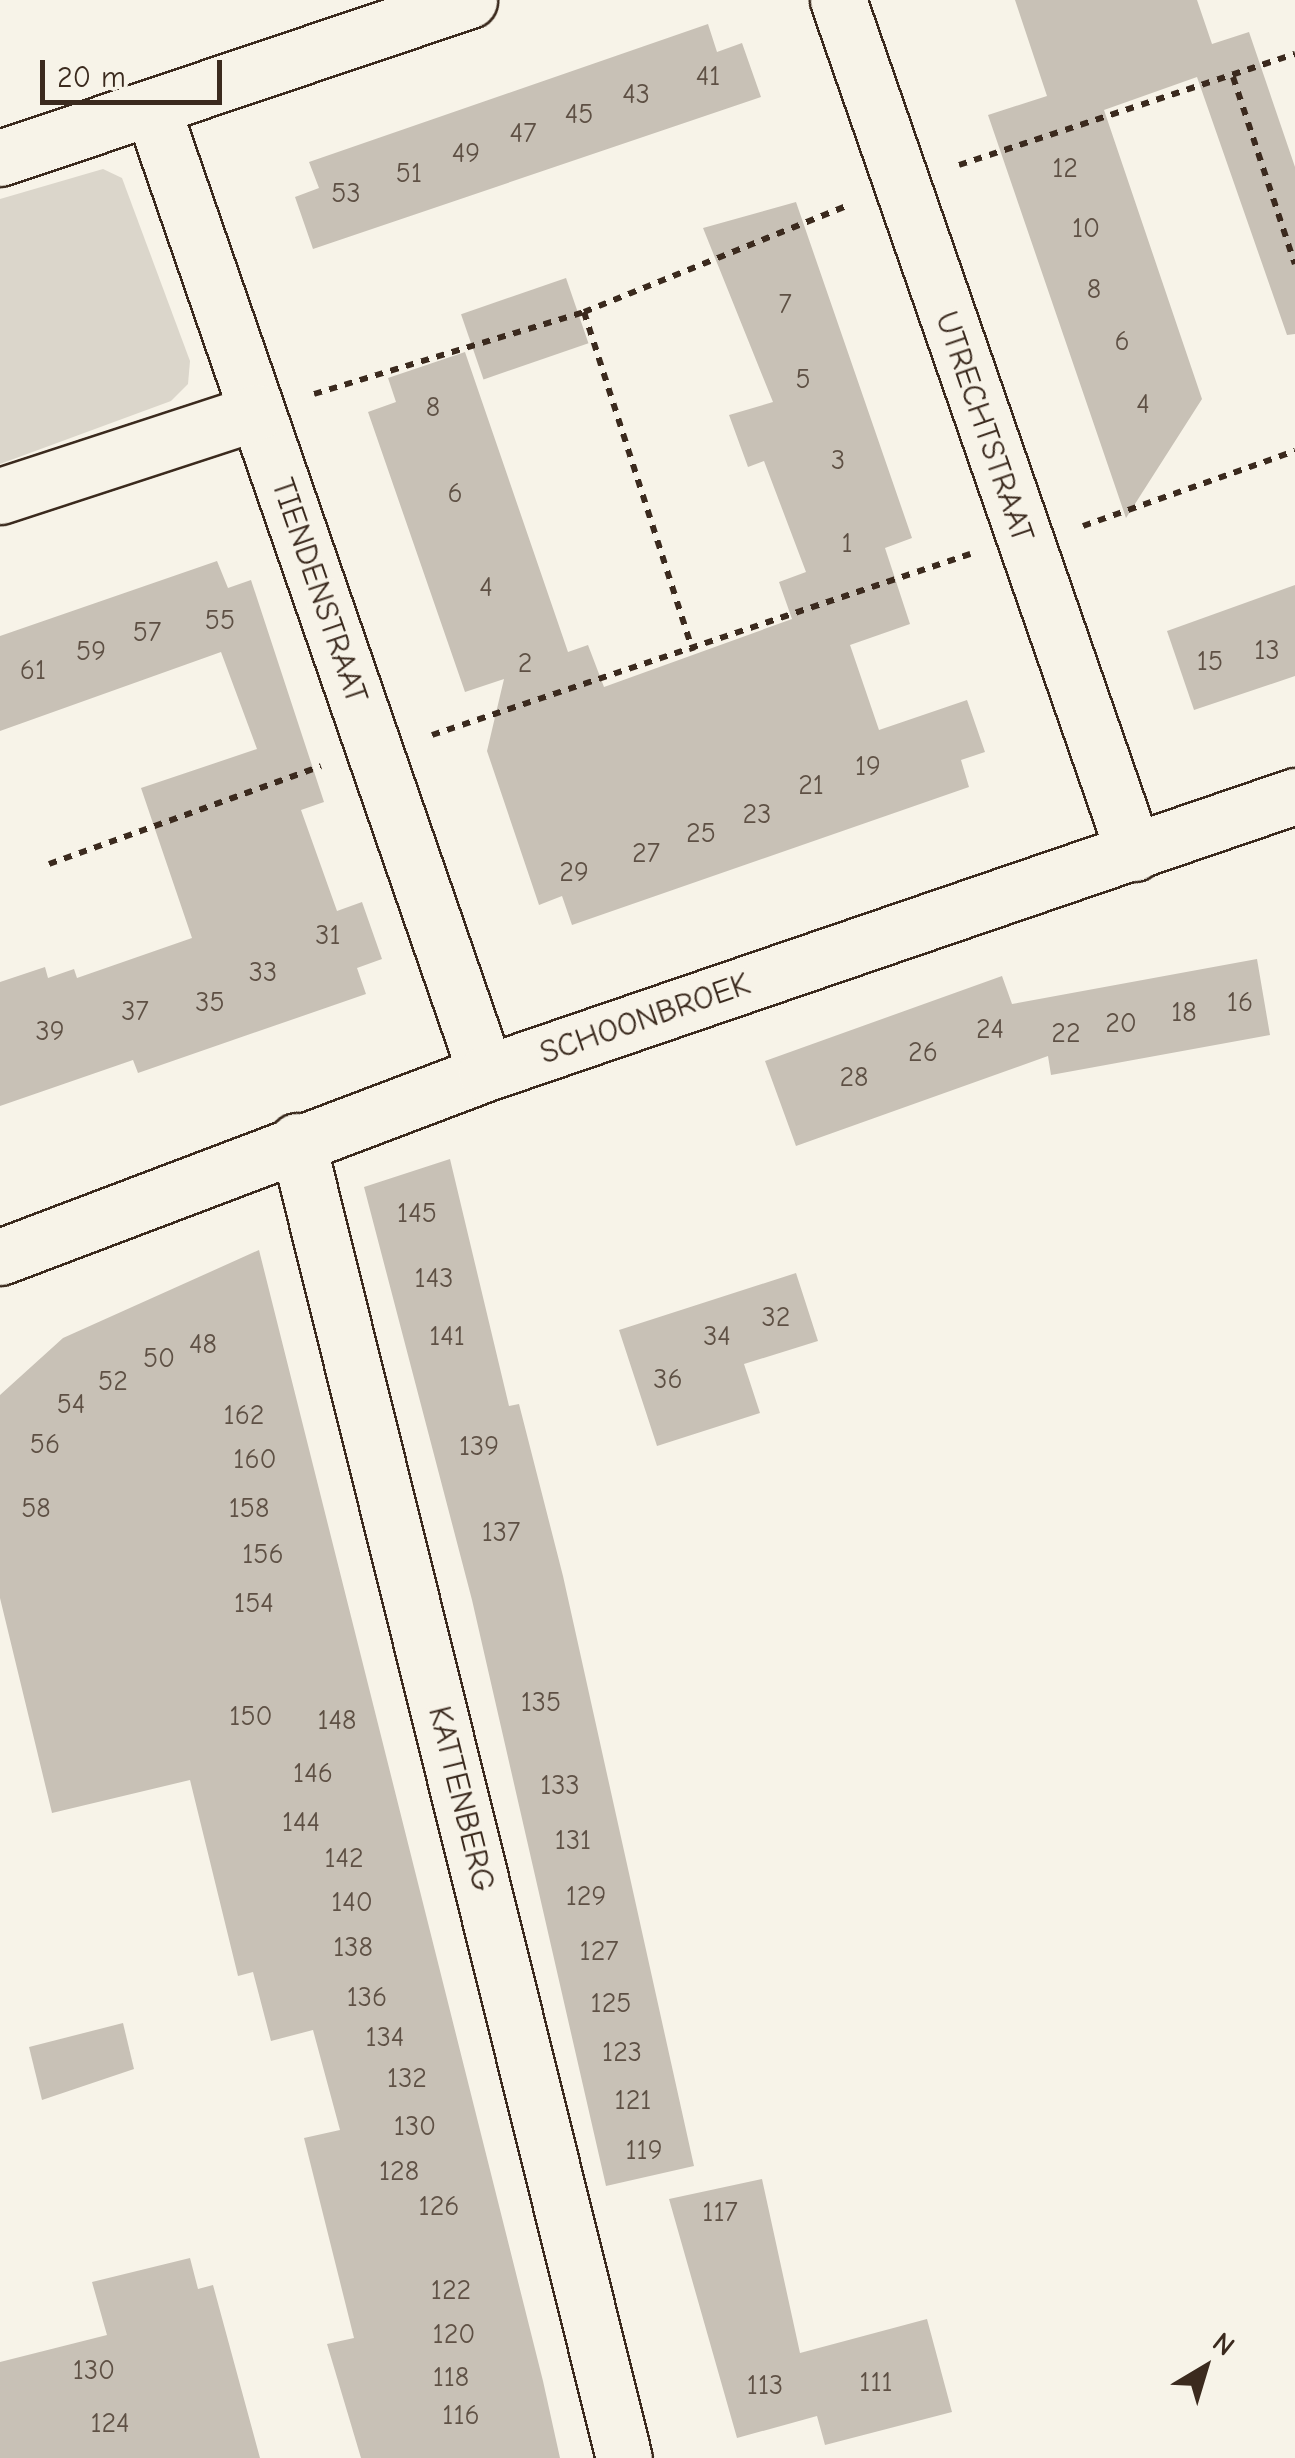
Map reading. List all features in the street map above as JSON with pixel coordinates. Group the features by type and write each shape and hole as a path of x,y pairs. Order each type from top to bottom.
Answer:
{"street":[{"path":"0,158 469,0"},
{"name":"UTRECHTSTRAAT","path":"838,0 1134,852"},
{"name":"TIENDENSTRAAT","path":"152,108 486,1074"},
{"path":"0,496 257,412"},
{"name":"SCHOONBROEK","path":"0,1256 297,1141 1295,796"},
{"name":"KATTENBERG","path":"297,1141 624,2458"}],"path":[{"path":"257,412 584,312 901,184 1295,54"},
{"path":"1232,77 1295,264"},
{"path":"584,312 693,651"},
{"path":"49,864 374,750 693,651 1295,451"}],"shaded area":[{"path":"103,169 122,178 190,361 188,384 171,401 0,464 0,199"}],"building":[{"path":"1015,0 1197,0 1212,44 1249,32 1295,167 1295,334 1287,335 1197,77 1104,110 1202,399 1126,518 988,115 1047,96"},
{"path":"708,24 717,52 742,43 761,97 313,249 295,197 319,188 309,162"},
{"path":"796,202 912,538 885,548 910,624 850,645 879,730 967,700 985,752 961,760 969,787 572,925 562,896 539,905 487,751 504,679 465,692 368,412 396,402 388,378 465,352 568,652 588,645 604,687 792,619 779,582 806,572 764,461 748,467 729,415 773,402 703,228"},
{"path":"566,278 588,343 484,379 461,314"},
{"path":"217,561 228,588 251,580 324,802 301,810 337,911 362,902 382,959 357,968 366,994 138,1073 133,1060 0,1106 0,982 45,967 48,978 74,969 77,978 192,938 141,788 257,749 221,652 0,731 0,636"},
{"path":"1295,585 1295,676 1194,710 1167,631"},
{"path":"1257,959 1270,1035 1051,1075 1048,1056 796,1146 765,1061 1002,976 1012,1004"},
{"path":"450,1159 509,1406 519,1404 563,1576 694,2166 606,2186 472,1600 364,1187"},
{"path":"259,1250 560,2458 361,2458 327,2344 354,2338 304,2138 340,2130 313,2030 271,2041 253,1972 238,1976 190,1780 52,1813 0,1598 0,1395 63,1338"},
{"path":"796,1273 818,1341 744,1364 760,1413 657,1446 619,1330"},
{"path":"123,2023 134,2069 42,2100 29,2047"},
{"path":"762,2179 800,2353 927,2319 952,2412 825,2445 817,2416 737,2438 669,2199"},
{"path":"190,2258 198,2289 213,2285 260,2458 0,2458 0,2362 107,2335 92,2282"}]}
